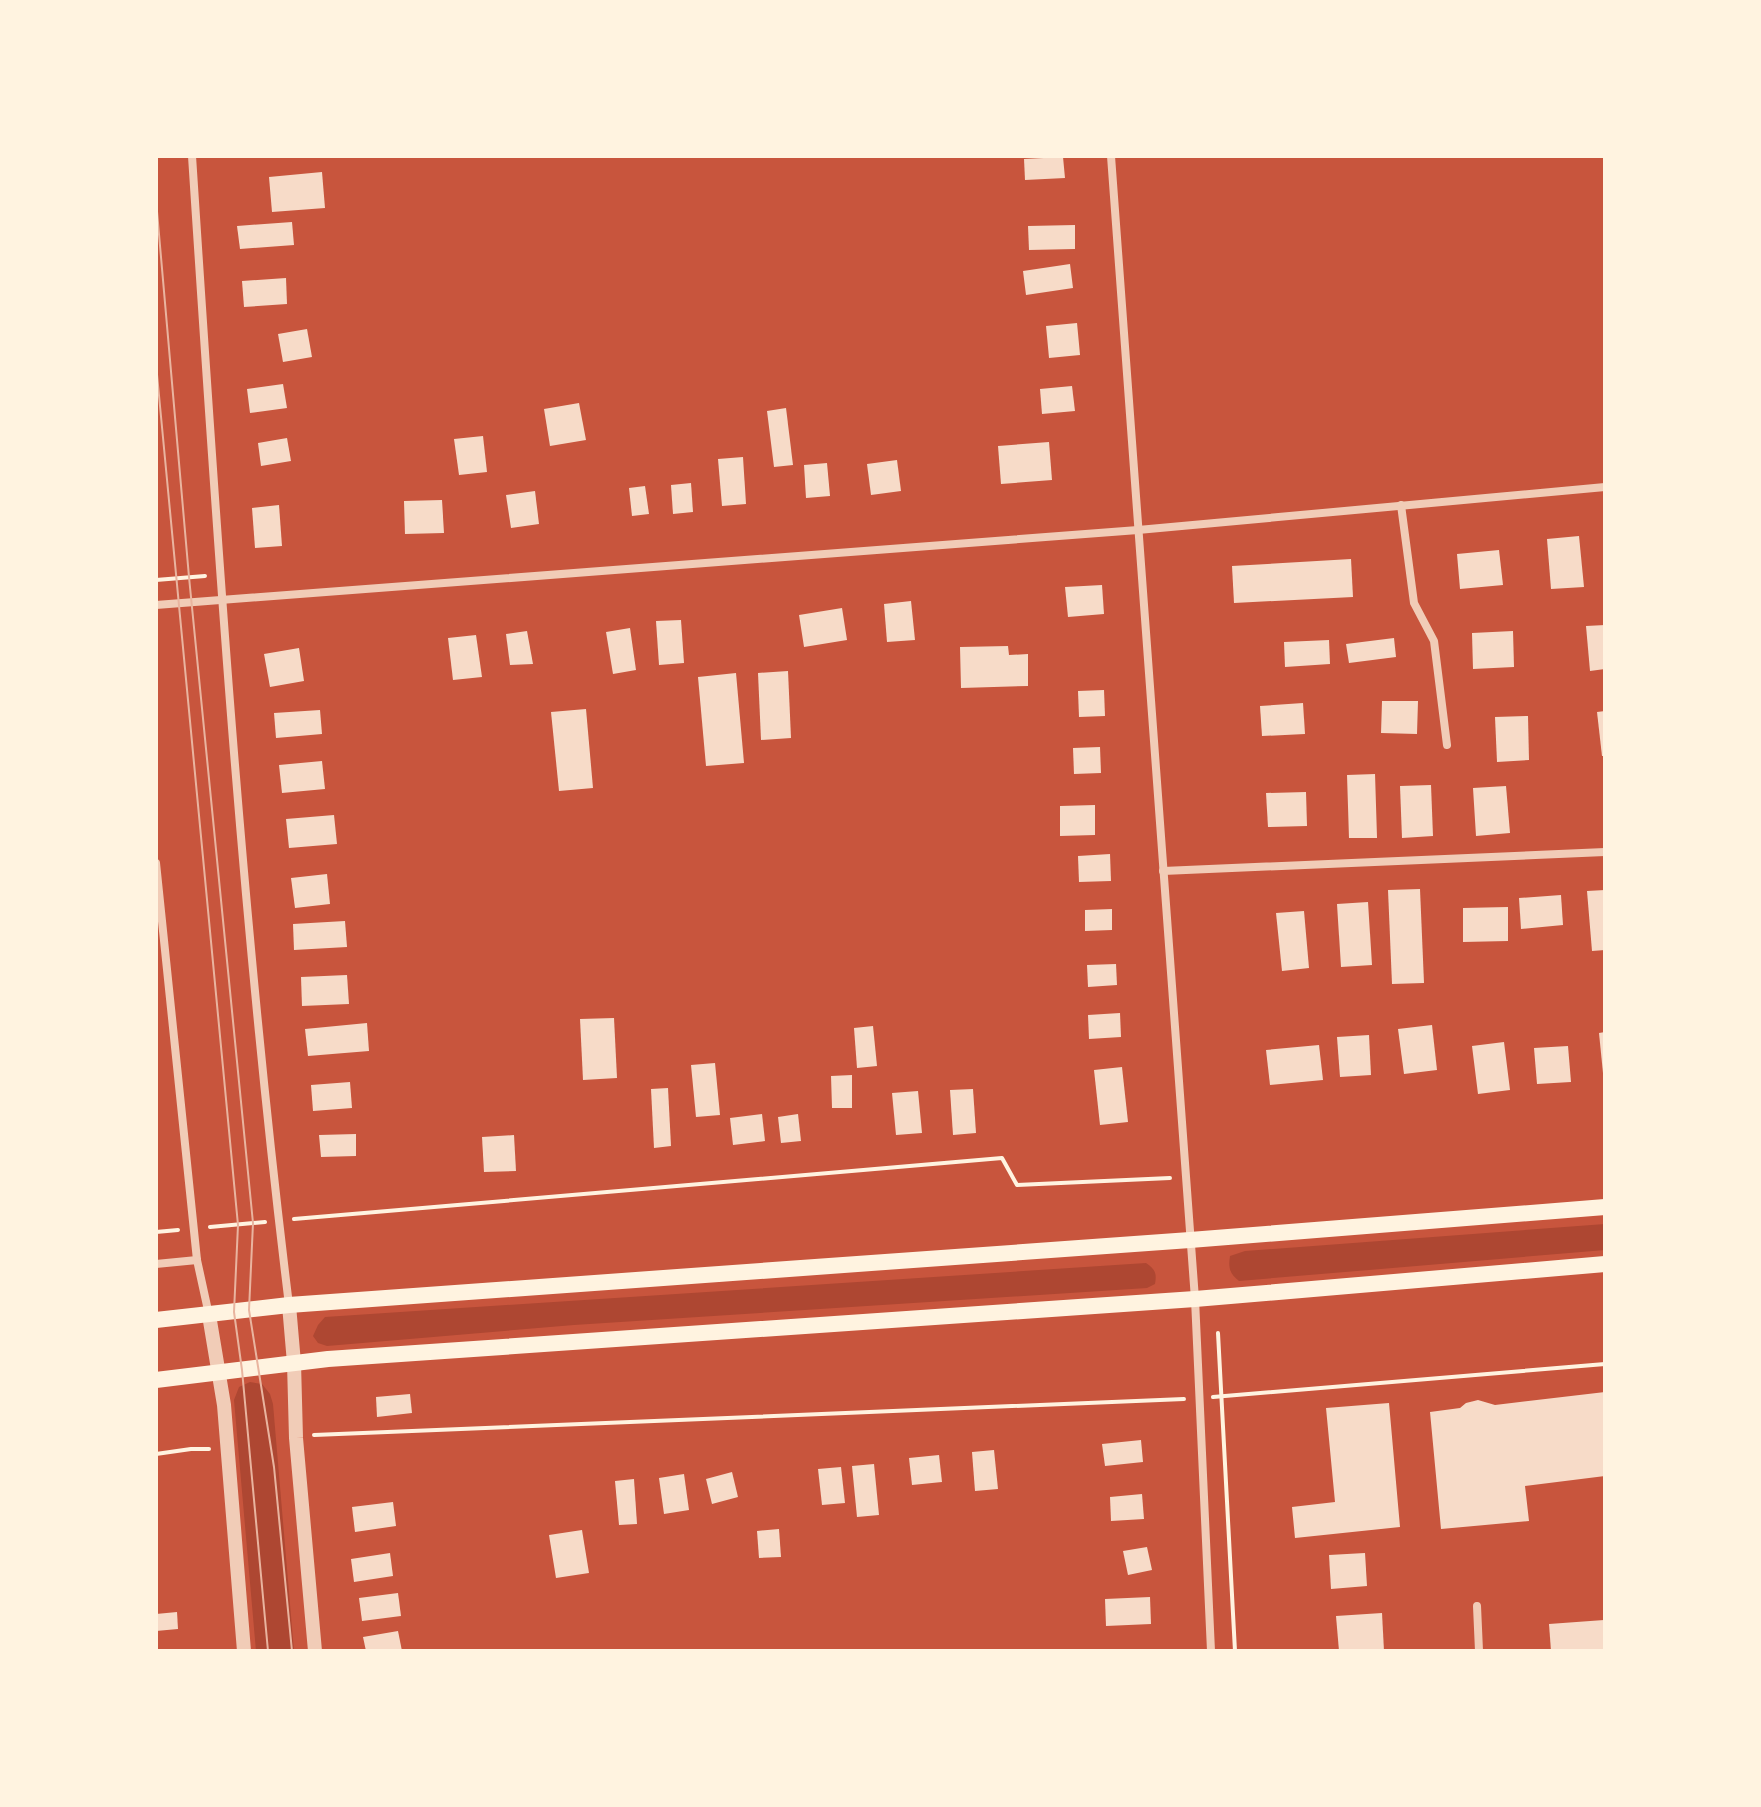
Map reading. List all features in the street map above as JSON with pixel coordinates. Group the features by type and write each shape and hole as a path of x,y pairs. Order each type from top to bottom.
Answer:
{"main road":[{"path":"156,1320 289,1305 1605,1207"},
{"path":"156,1380 294,1363 1195,1299 1605,1264"}],"street":[{"path":"192,156 219,575 254,985 289,1305 296,1438 315,1651"},
{"path":"1111,156 1195,1299 1211,1651"},
{"path":"156,605 1138,530 1605,487"},
{"path":"1401,505 1414,603 1434,641 1447,745"},
{"path":"1163,871 1605,852"},
{"path":"156,863 197,1260 224,1405 244,1651"},
{"path":"156,1264 197,1260"},
{"path":"1477,1606 1479,1651"}],"path":[{"path":"156,580 219,575"},
{"path":"156,1232 1002,1158 1017,1185 1186,1177"},
{"path":"1218,1333 1235,1651"},
{"path":"296,1438 332,1433 1200,1398 1605,1364"},
{"path":"156,1454 191,1449"}],"shaded area":[{"path":"1605,1224 1605,1250 1239,1281 1230,1267 1230,1256 1245,1251"},
{"path":"1146,1263 1156,1277 1155,1284 1147,1288 574,1325 327,1346 318,1343 313,1336 325,1317"},
{"path":"250,1382 262,1384 273,1404 294,1651 256,1651 234,1400 239,1387"}],"building":[{"path":"1063,157 1065,178 1025,180 1024,159"},
{"path":"322,172 325,208 272,212 269,177"},
{"path":"292,222 294,245 240,249 237,226"},
{"path":"1075,225 1075,249 1029,250 1028,226"},
{"path":"1070,264 1073,288 1026,295 1023,271"},
{"path":"286,278 287,304 244,307 242,281"},
{"path":"1077,323 1080,355 1049,358 1046,326"},
{"path":"307,329 312,357 283,362 278,334"},
{"path":"283,384 287,408 250,413 247,389"},
{"path":"1072,386 1075,411 1042,414 1040,389"},
{"path":"579,403 586,440 550,446 544,409"},
{"path":"786,408 793,465 774,467 767,411"},
{"path":"483,436 487,472 459,475 454,439"},
{"path":"287,438 291,461 261,466 258,443"},
{"path":"1049,442 1052,480 1001,484 998,446"},
{"path":"743,457 746,504 722,506 718,459"},
{"path":"897,460 901,491 871,495 867,464"},
{"path":"827,463 830,496 806,498 804,465"},
{"path":"691,483 693,512 673,514 671,485"},
{"path":"645,486 649,514 632,516 629,488"},
{"path":"535,491 539,524 511,528 506,495"},
{"path":"442,500 444,533 405,534 404,501"},
{"path":"279,505 282,546 255,548 252,508"},
{"path":"1579,536 1584,587 1551,589 1547,539"},
{"path":"1499,550 1503,585 1460,589 1457,554"},
{"path":"1351,559 1353,597 1234,603 1232,566"},
{"path":"1102,585 1104,614 1068,617 1065,587"},
{"path":"911,601 915,640 887,642 884,604"},
{"path":"842,608 847,640 804,647 799,615"},
{"path":"681,620 684,663 659,665 656,621"},
{"path":"1605,625 1605,669 1590,671 1586,626"},
{"path":"630,628 636,670 613,674 606,632"},
{"path":"527,631 533,664 510,665 506,634"},
{"path":"1513,631 1514,667 1473,669 1472,633"},
{"path":"476,635 482,677 453,680 448,638"},
{"path":"1394,638 1396,657 1349,663 1346,644"},
{"path":"1329,640 1330,664 1285,667 1284,642"},
{"path":"1008,646 1009,655 1028,654 1028,686 961,688 960,647"},
{"path":"299,648 304,681 270,687 264,654"},
{"path":"788,671 791,738 761,740 758,673"},
{"path":"736,673 744,763 706,766 698,677"},
{"path":"1104,690 1105,716 1079,717 1078,691"},
{"path":"1382,701 1418,701 1417,734 1381,733"},
{"path":"1303,703 1305,734 1262,736 1260,706"},
{"path":"586,709 593,788 559,791 551,712"},
{"path":"320,710 322,734 276,738 274,713"},
{"path":"1605,711 1605,756 1602,756 1597,712"},
{"path":"1528,716 1529,760 1497,762 1495,717"},
{"path":"1100,747 1101,773 1074,774 1073,748"},
{"path":"322,761 325,789 282,793 279,765"},
{"path":"1375,774 1377,838 1349,838 1347,775"},
{"path":"1431,785 1433,836 1402,838 1400,786"},
{"path":"1506,786 1510,833 1476,836 1473,788"},
{"path":"1306,792 1307,826 1268,827 1266,793"},
{"path":"1095,805 1095,835 1060,836 1060,806"},
{"path":"334,815 337,844 289,848 286,819"},
{"path":"1110,854 1111,881 1079,882 1078,856"},
{"path":"327,874 330,904 295,908 291,878"},
{"path":"1420,889 1424,983 1392,984 1388,890"},
{"path":"1605,890 1605,950 1592,951 1587,891"},
{"path":"1561,895 1563,925 1521,929 1519,898"},
{"path":"1368,902 1372,965 1341,967 1337,904"},
{"path":"1508,907 1508,941 1463,942 1463,908"},
{"path":"1112,909 1112,930 1085,931 1085,910"},
{"path":"1304,911 1309,968 1282,971 1276,913"},
{"path":"345,921 347,947 294,950 293,924"},
{"path":"1116,964 1117,985 1088,987 1087,965"},
{"path":"347,975 349,1004 302,1006 301,977"},
{"path":"1120,1013 1121,1037 1089,1039 1088,1015"},
{"path":"614,1018 617,1078 583,1080 580,1019"},
{"path":"367,1023 369,1051 308,1056 305,1029"},
{"path":"1432,1025 1437,1070 1404,1074 1398,1029"},
{"path":"873,1026 877,1066 857,1068 854,1028"},
{"path":"1605,1032 1605,1073 1603,1073 1599,1033"},
{"path":"1369,1035 1371,1075 1340,1077 1337,1037"},
{"path":"1504,1042 1510,1090 1478,1094 1472,1046"},
{"path":"1319,1045 1323,1080 1270,1085 1266,1050"},
{"path":"1568,1046 1571,1082 1537,1084 1534,1048"},
{"path":"715,1063 720,1115 696,1117 691,1065"},
{"path":"1122,1067 1128,1122 1100,1125 1094,1070"},
{"path":"852,1075 852,1108 832,1108 831,1076"},
{"path":"350,1082 352,1108 313,1111 311,1085"},
{"path":"668,1088 671,1146 654,1148 651,1089"},
{"path":"973,1089 976,1133 953,1135 950,1090"},
{"path":"918,1091 922,1133 896,1135 892,1093"},
{"path":"762,1114 765,1141 733,1145 730,1118"},
{"path":"798,1114 801,1141 781,1143 778,1117"},
{"path":"356,1134 356,1156 321,1157 319,1135"},
{"path":"514,1135 516,1171 484,1172 482,1137"},
{"path":"1605,1392 1605,1476 1525,1486 1529,1521 1441,1529 1430,1412 1460,1408 1478,1400 1495,1405"},
{"path":"410,1394 412,1413 377,1417 376,1397"},
{"path":"1389,1403 1400,1527 1295,1538 1292,1507 1335,1502 1326,1408"},
{"path":"1141,1440 1143,1462 1105,1466 1102,1444"},
{"path":"994,1450 998,1489 975,1491 972,1452"},
{"path":"939,1455 942,1482 912,1485 909,1458"},
{"path":"874,1464 879,1515 857,1517 852,1466"},
{"path":"841,1467 845,1503 822,1505 818,1469"},
{"path":"732,1472 738,1497 712,1504 706,1479"},
{"path":"684,1474 689,1510 664,1514 659,1478"},
{"path":"634,1479 637,1524 619,1525 615,1481"},
{"path":"1142,1494 1144,1519 1111,1521 1110,1497"},
{"path":"393,1502 396,1526 355,1532 352,1507"},
{"path":"779,1529 781,1557 759,1558 757,1531"},
{"path":"582,1530 589,1573 556,1578 549,1535"},
{"path":"1147,1547 1152,1570 1128,1575 1123,1551"},
{"path":"390,1553 393,1576 354,1582 351,1559"},
{"path":"1365,1553 1367,1586 1331,1589 1329,1555"},
{"path":"398,1593 401,1616 362,1621 359,1598"},
{"path":"1150,1597 1151,1624 1106,1626 1105,1599"},
{"path":"177,1612 178,1629 156,1631 156,1614"},
{"path":"1382,1613 1384,1651 1339,1651 1336,1616"},
{"path":"1604,1620 1605,1651 1551,1651 1549,1624"},
{"path":"398,1631 402,1651 366,1651 363,1637"}],"tram line":[{"path":"156,200 189,577 253,1223 249,1310 274,1467 292,1651"},
{"path":"156,364 238,1225 234,1312 268,1651"}]}
